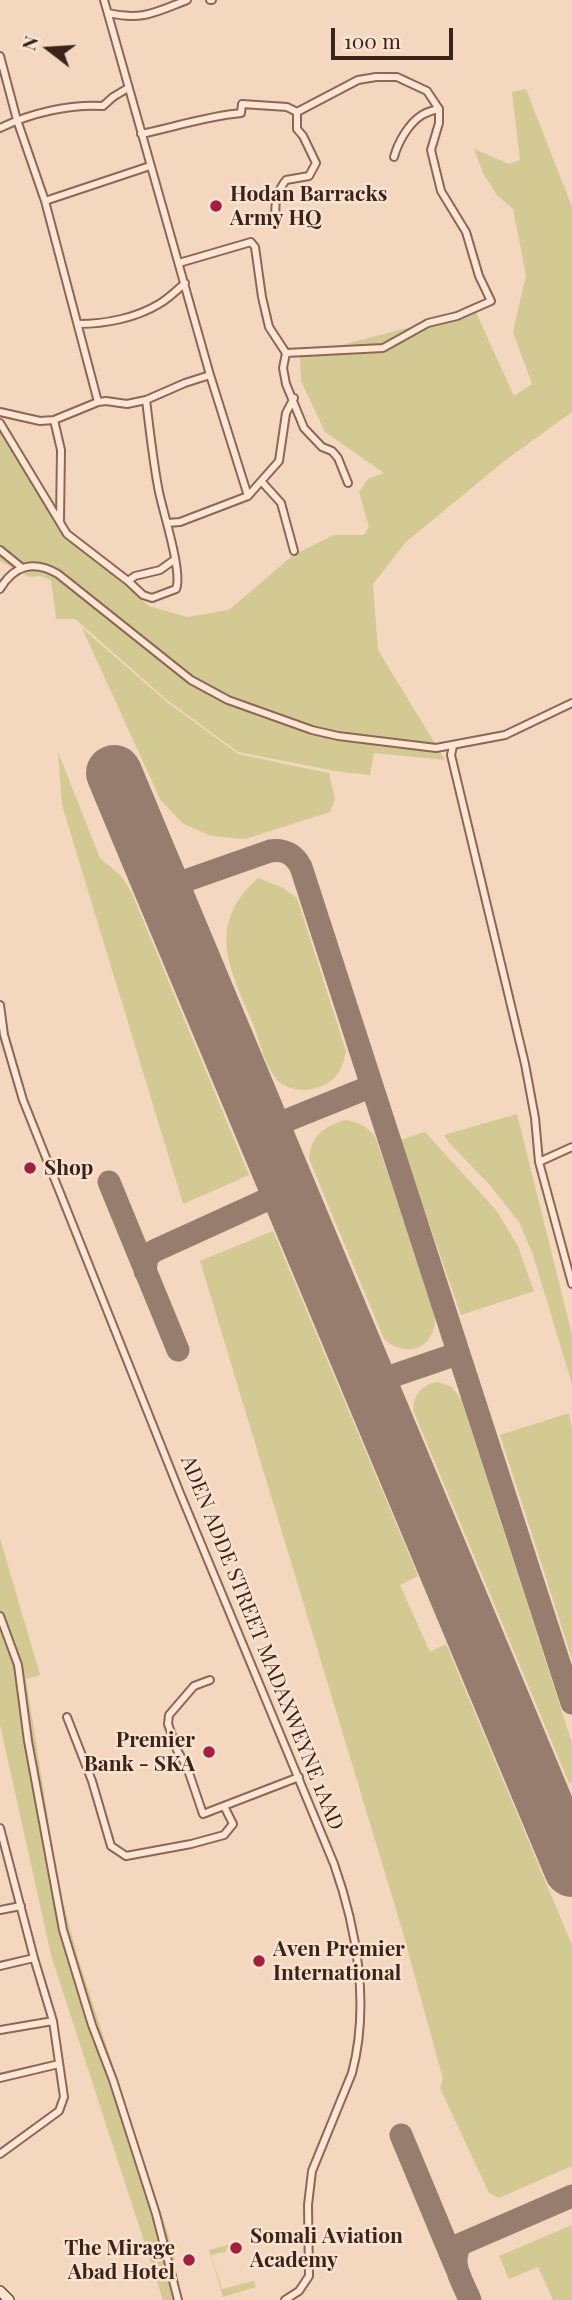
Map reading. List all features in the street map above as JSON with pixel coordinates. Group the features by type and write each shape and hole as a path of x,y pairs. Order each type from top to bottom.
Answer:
{"main road":[{"path":"0,2291 9,2300"}],"street":[{"path":"104,0 210,375 248,496"},
{"path":"108,13 127,18 153,15 187,0"},
{"path":"0,55 17,120 46,201 98,402"},
{"path":"286,353 383,348 428,323 457,316 491,301 479,276 466,232 441,191 431,150 439,123 439,109 427,91 397,77 376,77 358,80 297,112"},
{"path":"0,128 17,120 82,105 103,106 128,88"},
{"path":"142,134 218,115 241,113 242,104 287,107 297,112"},
{"path":"394,157 398,143 422,115 439,109"},
{"path":"276,219 274,203 286,180 309,176 316,163 297,129 297,112"},
{"path":"46,201 150,166"},
{"path":"179,263 251,242 255,247 269,327 286,353 283,368 286,384 294,398 304,428 322,447 332,451 338,458 348,483"},
{"path":"79,324 97,324 137,314 160,304 185,283"},
{"path":"0,412 40,421 54,420 98,402 115,401 127,404 146,400 210,375"},
{"path":"169,523 180,522 248,496 262,482 279,461 286,413 294,398"},
{"path":"0,423 67,534 144,595 152,598 176,589 178,583 169,523 160,496 146,400"},
{"path":"54,420 61,450 60,520"},
{"path":"262,482 281,503 294,551"},
{"path":"0,550 21,567"},
{"path":"128,581 135,576 160,570 174,560"},
{"path":"0,589 12,573 21,567 40,566 58,574 200,685 228,700 289,723 338,736 436,748 453,746 505,735 572,703"},
{"path":"453,746 451,755 525,1064 535,1118 539,1162 572,1284"},
{"name":"ADEN ADDE STREET MADAXWEYNE 1AAD","path":"0,1005 4,1035 23,1100 180,1493 345,1894 356,1952 360,2021 356,2057 312,2171 308,2205 309,2276 299,2291 285,2300"},
{"path":"539,1162 572,1147"},
{"path":"0,1616 18,1665 28,1741 63,1930 156,2214 178,2300"},
{"path":"210,1680 194,1686 186,1694 169,1715 168,1727 187,1767 202,1814 299,1777"},
{"path":"67,1717 92,1781 111,1846 126,1856 224,1835 233,1824 224,1806"},
{"path":"0,1828 2,1847 53,2021 64,2096 59,2111 0,2154"},
{"path":"0,1910 21,1906"},
{"path":"0,1966 34,1958"},
{"path":"0,2030 53,2021"},
{"path":"0,2078 59,2064"}],"shaded area":[{"path":"526,89 572,207 572,412 503,462 406,542 373,584 378,650 445,760 374,753 370,775 238,752 167,700 75,619 56,619 51,580 40,576 29,577 0,561 0,432 70,538 149,606 187,617 229,610 293,555 334,535 364,535 369,527 359,492 368,479 384,473 325,432 301,381 300,356 475,310 514,396 532,384 513,332 526,275 513,209 497,195 483,173 474,149 509,164 520,160 512,92"},
{"path":"82,628 167,702 238,754 329,773 335,799 330,812 245,839 211,836 182,823 160,799"},
{"path":"58,752 100,858 121,876 131,891 249,1175 183,1204 62,805"},
{"path":"258,878 283,888 297,898 346,1051 336,1076 330,1082 314,1089 287,1087 274,1076 231,968 227,931 231,914 241,896"},
{"path":"517,1114 572,1335 572,1384 533,1255 519,1222 444,1135"},
{"path":"344,1120 361,1125 375,1136 435,1313 432,1334 420,1347 403,1349 384,1339 309,1159 315,1138 330,1126"},
{"path":"425,1132 496,1210 518,1246 534,1291 461,1315 400,1140"},
{"path":"273,1231 418,1576 400,1585 430,1652 446,1644 572,1945 572,2166 499,2198 489,2193 440,2088 443,2079 401,1926 200,1261"},
{"path":"438,1382 452,1387 461,1399 572,1743 572,1782 569,1783 413,1410 420,1391 427,1385"},
{"path":"569,1413 572,1428 572,1659 500,1435"},
{"path":"0,1538 40,1675 26,1679 59,1887 78,1958 174,2253 182,2300 163,2300 51,1955 0,1725"},
{"path":"572,2225 572,2300 553,2300 538,2267 509,2279 499,2256"},
{"path":"239,2242 228,2247 224,2254 211,2255 222,2289 254,2281 256,2287 223,2297 209,2250"}],"taxiway":[{"path":"162,889 270,851 288,853 301,867 572,1703"},
{"path":"263,1130 372,1086"},
{"path":"109,1182 178,1350"},
{"path":"145,1271 147,1257 154,1251 288,1190"},
{"path":"369,1384 448,1357"},
{"path":"556,1831 572,1823"},
{"path":"401,2135 456,2267"},
{"path":"470,2300 456,2265 457,2251 461,2244 572,2196"}],"runway":[{"path":"114,773 572,1869"}],"place":[{"name":"Hodan Barracks Army HQ","path":"216,206"},
{"name":"Shop","path":"30,1168"},
{"name":"Premier Bank - SKA","path":"209,1752"},
{"name":"Aven Premier International","path":"259,1961"},
{"name":"Somali Aviation Academy","path":"236,2248"},
{"name":"The Mirage Abad Hotel","path":"189,2260"}]}
